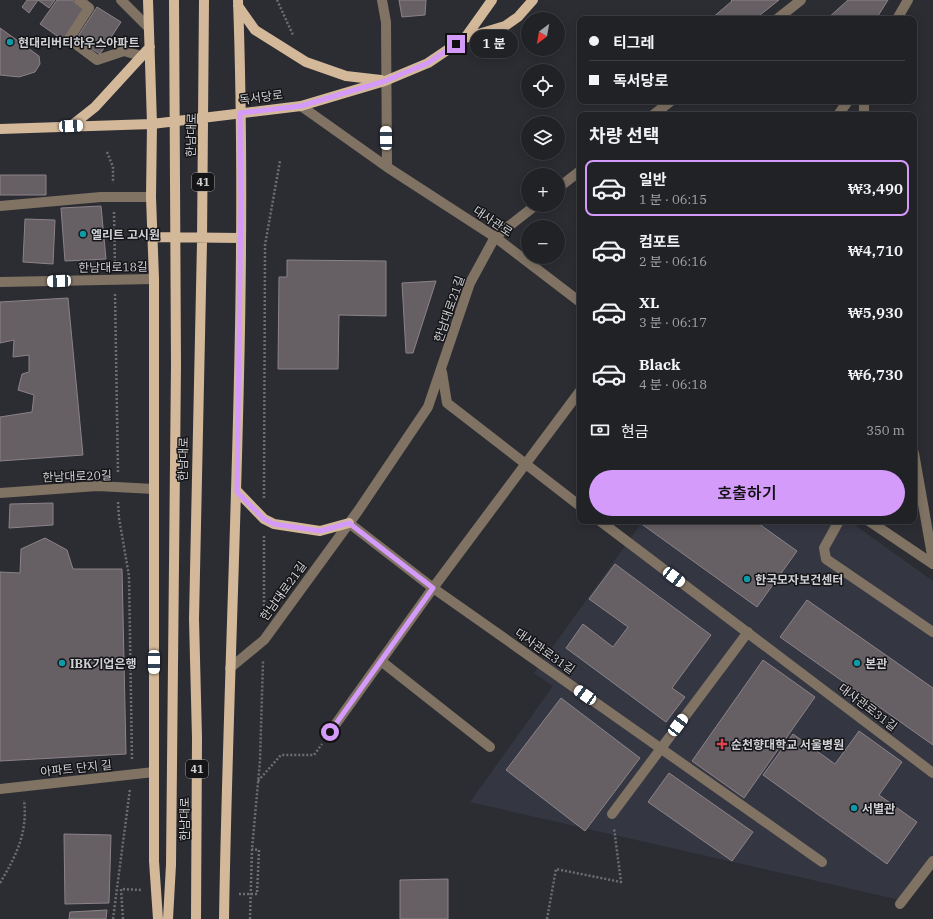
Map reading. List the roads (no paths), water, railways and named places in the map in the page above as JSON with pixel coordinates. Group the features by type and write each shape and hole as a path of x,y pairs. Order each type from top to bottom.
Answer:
{"main road":[{"path":"148,0 152,124 151,197 154,279 154,861 158,919"},
{"name":"한남대로","path":"168,919 171,865 176,364 174,0"},
{"name":"한남대로","path":"196,919 197,738 194,619 198,364 202,234 204,0"},
{"name":"독서당로","path":"0,130 152,124 301,106 385,81 428,63 465,38 492,0"},
{"path":"465,38 505,26 518,17 533,0"},
{"path":"238,2 255,30 306,62 346,76 385,81"},
{"path":"224,919 230,668 237,492 241,238 238,2"},
{"path":"71,126 95,107 150,47"},
{"path":"152,237 241,238"},
{"path":"237,492 264,519 274,524 320,531 349,523"}],"street":[{"path":"79,0 89,8 70,39 97,60 124,51 141,56"},
{"path":"121,0 148,27"},
{"path":"382,0 386,22 385,81 387,167"},
{"path":"781,16 801,0"},
{"path":"899,16 908,0"},
{"path":"657,112 667,104"},
{"name":"대사관로","path":"301,106 387,167 495,237 577,300"},
{"path":"565,183 577,173"},
{"path":"0,206 114,197 151,197"},
{"path":"495,237 527,212"},
{"name":"한남대로21길","path":"230,668 264,640 349,523 428,407 470,283 495,237"},
{"name":"한남대로18길","path":"0,282 154,279"},
{"name":"한남대로21길","path":"442,369 447,403 526,465"},
{"path":"330,732 433,588 577,395"},
{"path":"526,465 577,504"},
{"path":"917,470 933,561"},
{"name":"한남대로20길","path":"0,493 97,486 154,489"},
{"path":"349,523 433,588"},
{"name":"대사관로31길","path":"604,524 933,773"},
{"path":"838,524 824,548 826,559 933,632"},
{"path":"873,524 933,564"},
{"name":"대사관로31길","path":"433,588 822,862"},
{"path":"612,814 748,632"},
{"path":"381,661 490,747"},
{"name":"아파트 단지 길","path":"0,789 154,772"},
{"path":"900,904 933,861"}],"place":[{"name":"현대리버티하우스아파트","path":"10,42"},
{"name":"엘리트 고시원","path":"83,234"},
{"name":"한국모자보건센터","path":"747,579"},
{"name":"IBK기업은행","path":"62,663"},
{"name":"본관","path":"857,663"},
{"name":"순천향대학교 서울병원","path":"722,744"},
{"name":"서별관","path":"854,808"}]}
